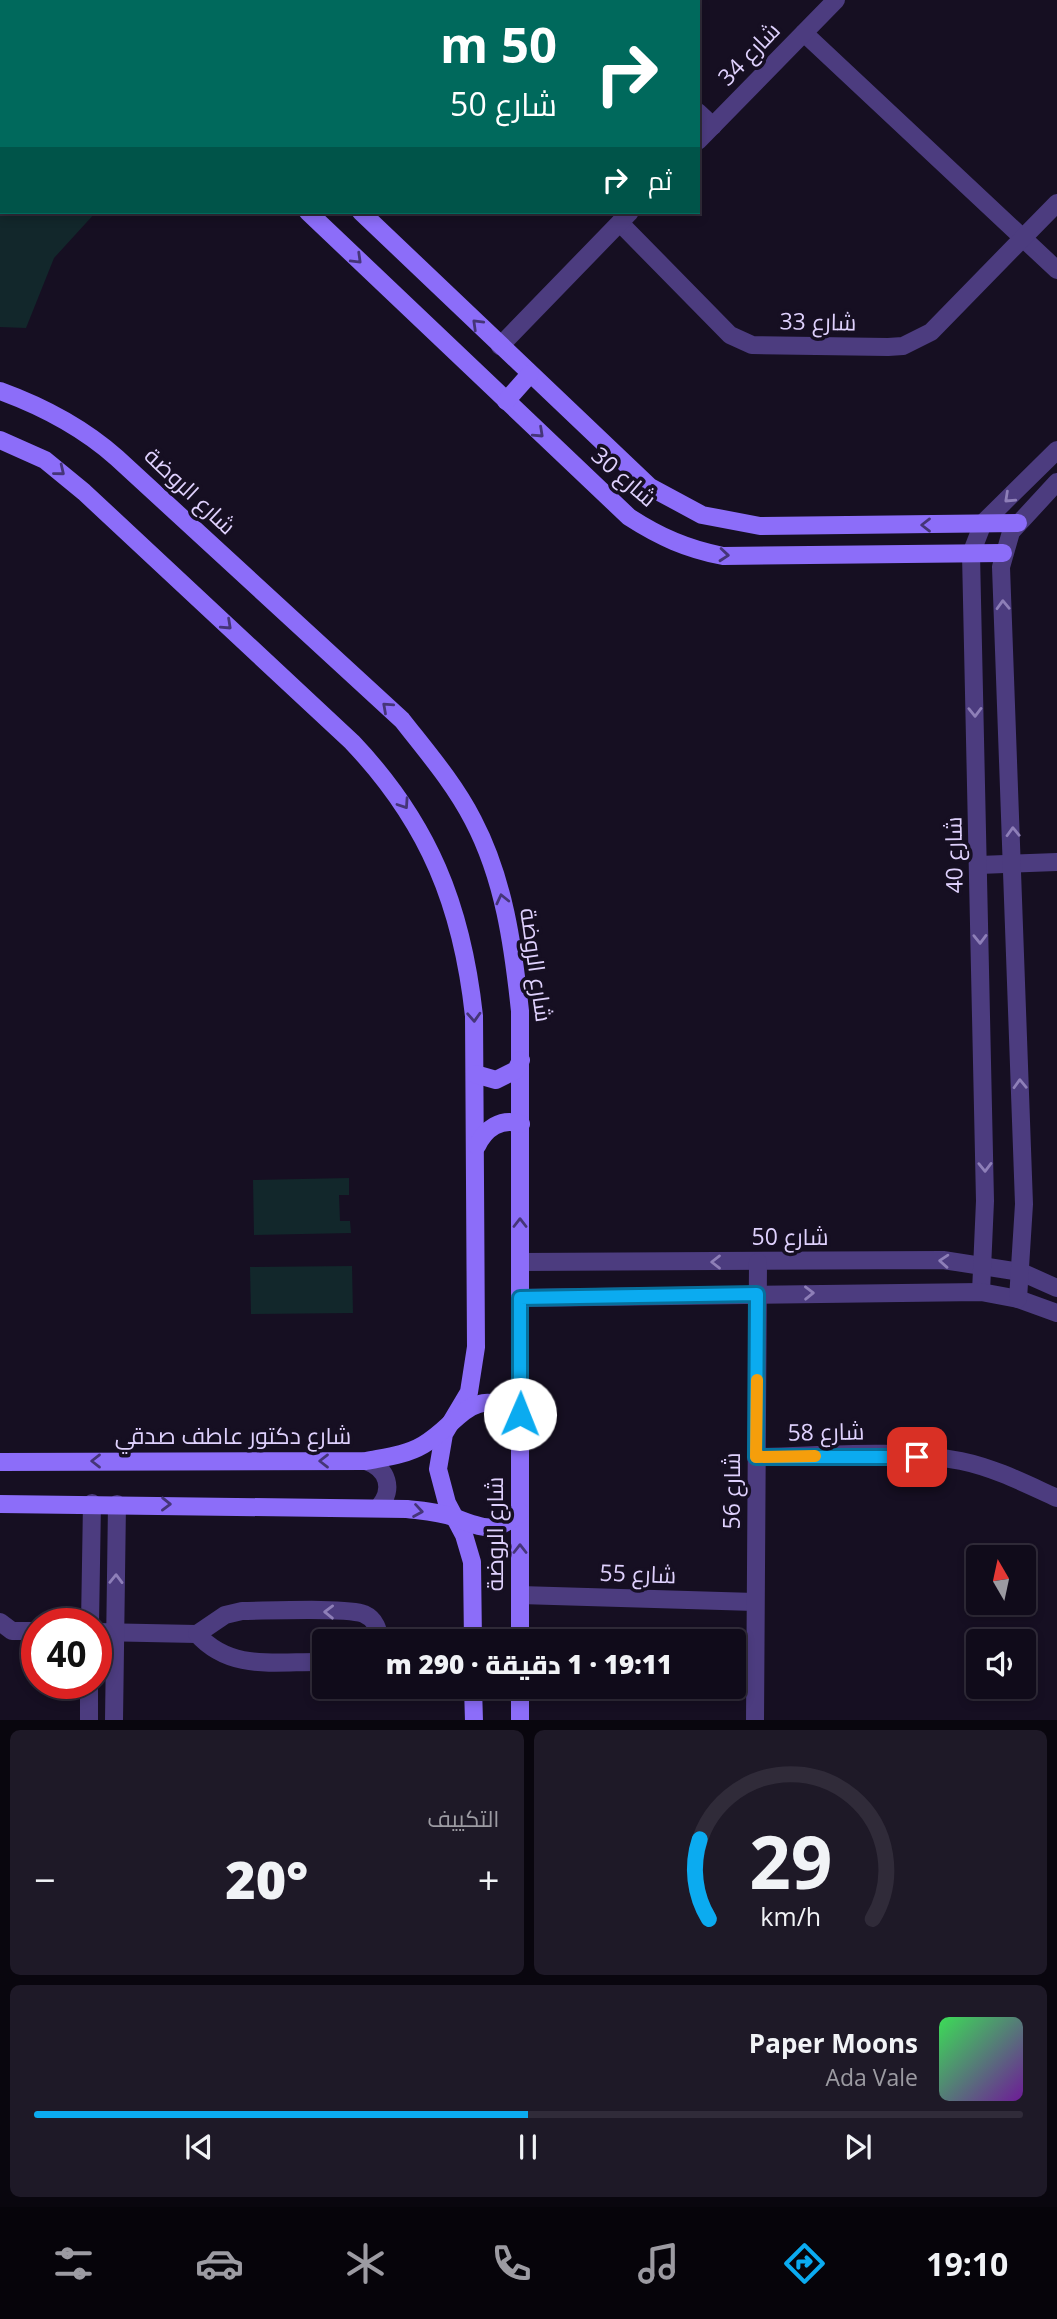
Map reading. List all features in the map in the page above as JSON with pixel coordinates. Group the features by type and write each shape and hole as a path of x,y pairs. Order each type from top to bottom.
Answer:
{"street":[{"name":"شارع 34","path":"700,139 836,0"},
{"path":"804,33 1057,270"},
{"path":"700,114 713,126"},
{"name":"شارع 33","path":"625,217 730,335 752,345 888,347 918,341 930,332 1057,203"},
{"name":"شارع 30","path":"310,214 629,517 658,536 689,549 723,556 1003,554"},
{"name":"شارع 30","path":"363,214 650,487 702,515 760,526 1018,523"},
{"path":"500,346 625,217"},
{"path":"506,401 530,374"},
{"name":"شارع الروضة","path":"0,391 49,409 98,441 402,720 442,770 474,820 499,885 513,947 521,1060 520,1629"},
{"name":"شارع الروضة","path":"0,440 45,460 85,492 345,735 385,776 414,819 438,865 456,914 468,964 474,1016 477,1146 476,1347 469,1392 444,1434 438,1469 447,1503 456,1518 472,1562 473,1629"},
{"name":"شارع 40","path":"981,1292 985,1201 971,554 983,523 1057,450"},
{"path":"1018,1299 1024,1204 1003,554 1018,523 1057,482"},
{"path":"979,865 1057,862"},
{"path":"475,1074 496,1080 516,1070 521,1060"},
{"path":"477,1146 495,1125 513,1121 521,1124"},
{"name":"شارع 50","path":"520,1262 943,1260 1021,1272 1057,1288"},
{"name":"شارع 56","path":"755,1720 758,1262"},
{"path":"520,1298 981,1292 1018,1299 1057,1313"},
{"path":"452,1418 464,1409 492,1403 520,1414"},
{"name":"شارع دكتور عاطف صدقي","path":"0,1462 366,1461 410,1452 426,1444 452,1418"},
{"name":"شارع 58","path":"756,1457 903,1455 960,1461 988,1469 1057,1498"},
{"path":"366,1461 383,1471 388,1480 385,1499 379,1507"},
{"path":"90,1608 92,1503"},
{"path":"0,1504 379,1507 456,1518 468,1525 496,1527 520,1512"},
{"path":"114,1720 117,1504"},
{"name":"شارع 55","path":"520,1595 755,1602"},
{"path":"115,1632 197,1634 225,1615 242,1611 353,1612 371,1619 377,1629"},
{"path":"197,1634 224,1657 242,1661 312,1662"},
{"path":"89,1699 89,1720"},
{"path":"473,1699 474,1720"},
{"path":"520,1699 520,1720"}],"green space":[{"path":"0,214 94,214 54,258 26,328 0,327"},
{"path":"349,1178 349,1195 339,1195 340,1221 350,1221 351,1233 254,1235 253,1180"},
{"path":"352,1266 353,1313 251,1314 250,1267"}],"slow traffic":[{"path":"757,1380 756,1457 815,1456"}],"route":[{"path":"520,1414 520,1298 757,1294 756,1457 917,1457"}]}
